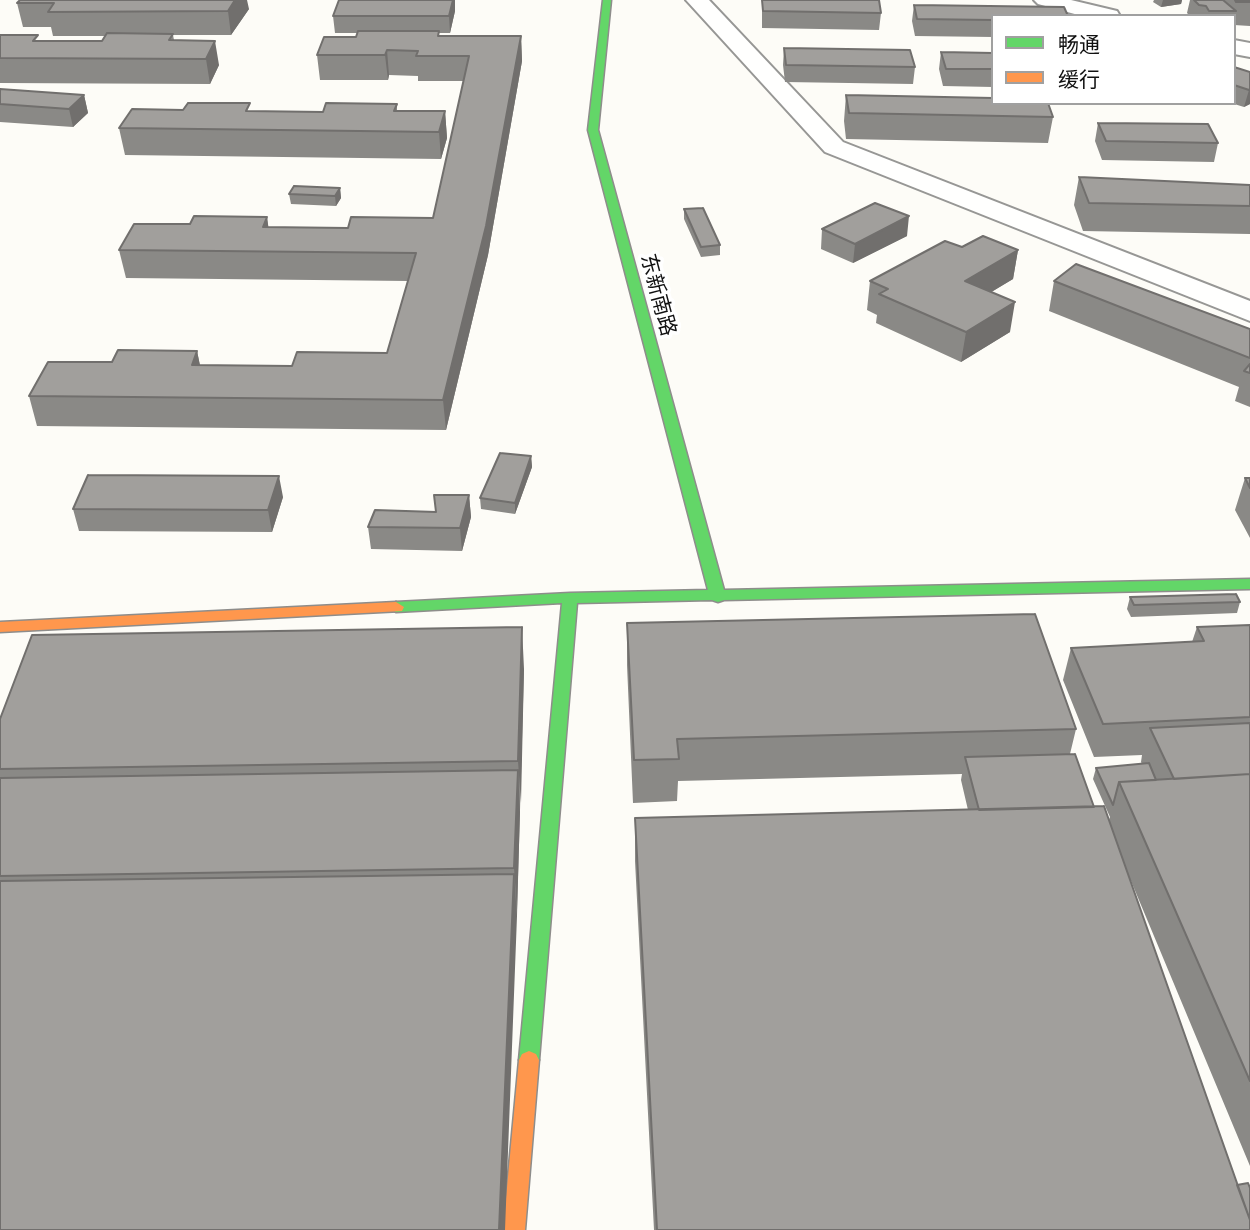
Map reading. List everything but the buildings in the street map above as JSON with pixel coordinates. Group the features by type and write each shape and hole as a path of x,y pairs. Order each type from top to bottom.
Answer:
{"street":[{"name":"东新南路","path":"607,0 593,130 718,597"},
{"path":"697,0 834,147 1250,312"},
{"path":"1045,0 1101,14"},
{"path":"0,627 570,598 1250,584"},
{"path":"514,1230 570,598"}],"traffic: fast":[{"path":"607,0 593,130 718,597"},
{"path":"570,598 1250,584"},
{"path":"396,607 570,598 529,1060"}],"traffic: slow":[{"path":"0,627 396,607"},
{"path":"514,1230 529,1060"}]}
